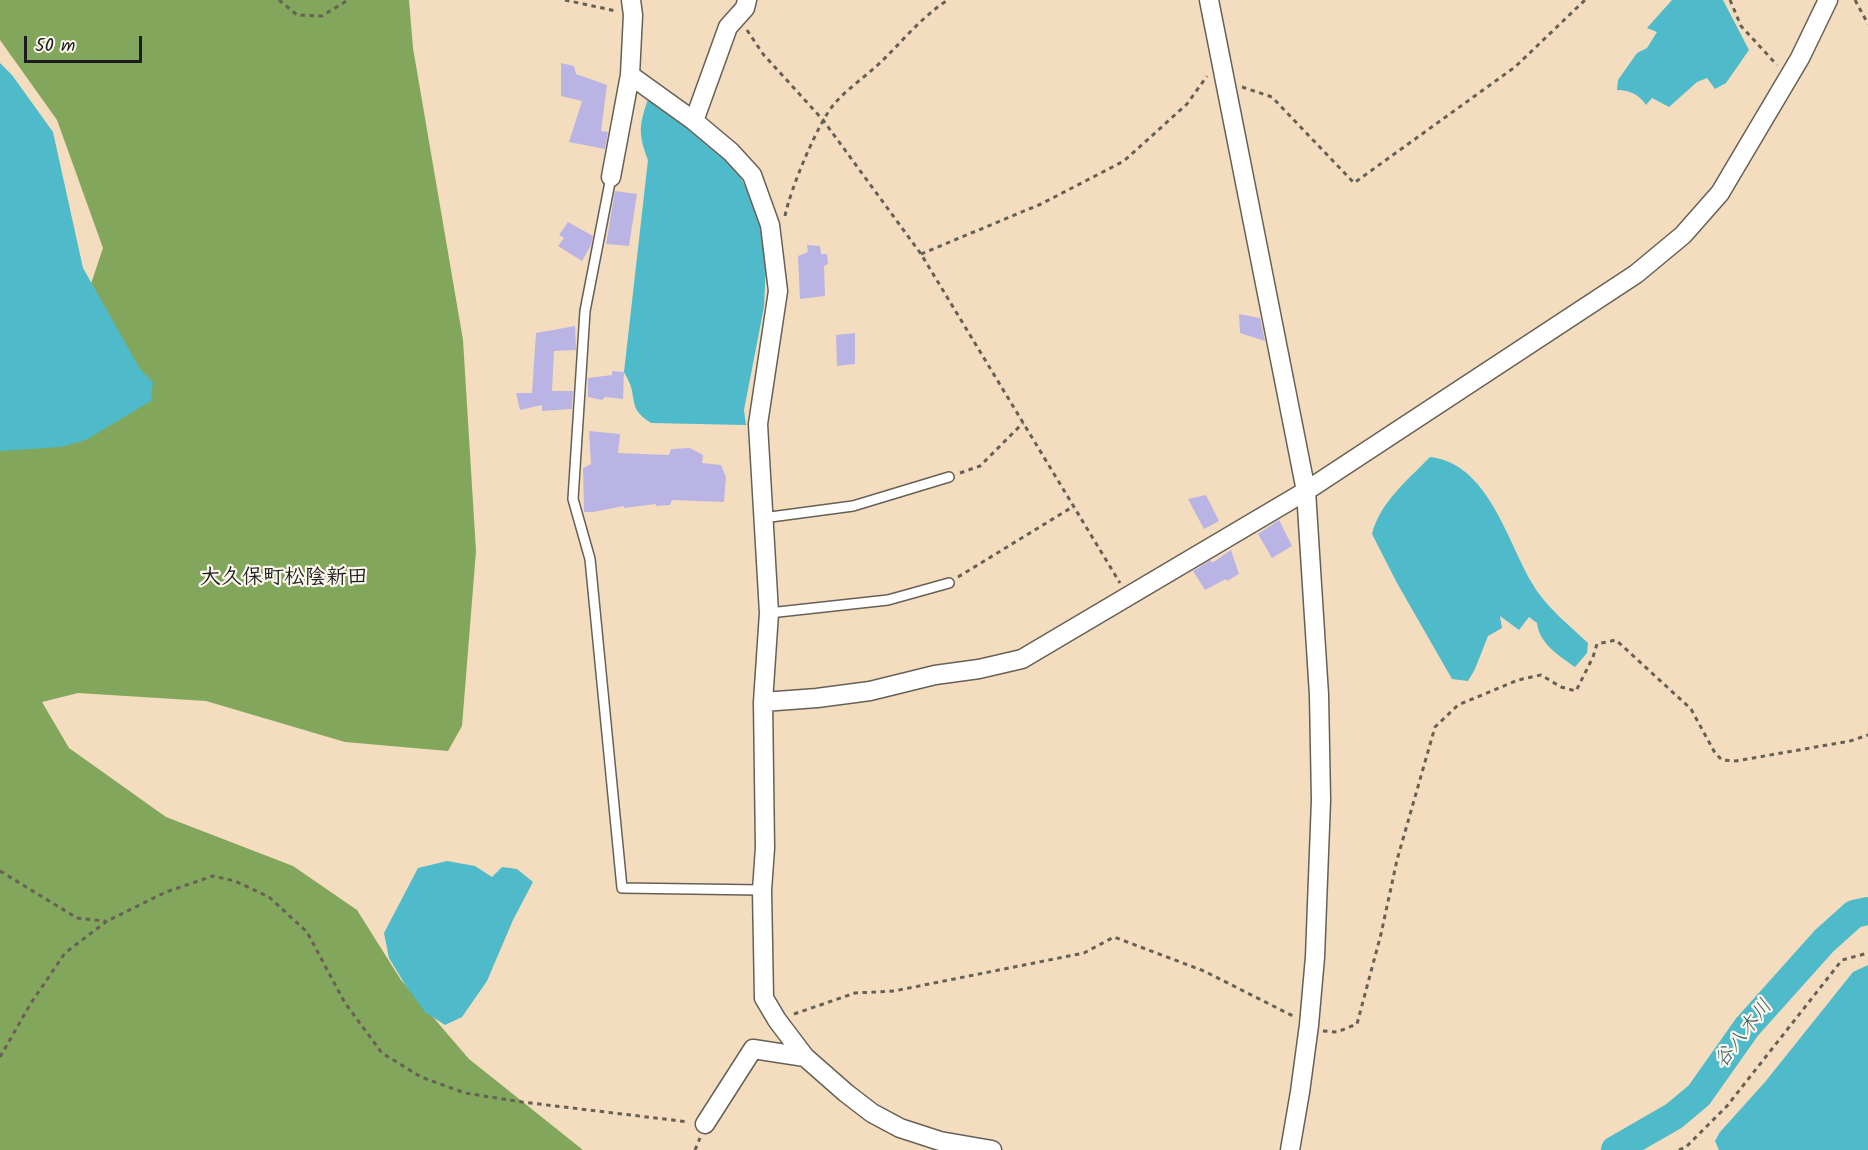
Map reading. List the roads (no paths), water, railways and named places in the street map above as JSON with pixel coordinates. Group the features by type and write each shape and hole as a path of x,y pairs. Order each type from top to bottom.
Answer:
{"street":[{"path":"1209,0 1306,491 1321,749 1321,800 1315,957 1309,1025 1290,1150"},
{"path":"763,702 870,691 935,675 979,669 1022,659 1306,491 1636,274 1683,235 1720,193 1800,58 1828,0"},
{"path":"611,177 630,75 632,7"},
{"path":"694,121 728,27 742,8"},
{"path":"630,75 694,121 731,152 752,175 770,225 778,291 758,424 769,613 763,702 764,998 777,1020 805,1057 872,1113 900,1128 940,1141 992,1150"},
{"path":"705,1124 753,1049 805,1057"}],"lane":[{"path":"611,177 585,311 573,499 590,559 622,888 762,890"},
{"path":"763,518 853,506 949,477"},
{"path":"769,613 888,600 949,583"}],"water":[{"path":"1672,0 1723,0 1749,50 1726,83 1715,89 1707,78 1697,82 1669,107 1652,98 1646,105 1634,94 1617,90 1618,80 1637,53 1647,48 1657,32 1647,28"},
{"path":"0,63 12,75 53,132 83,268 140,369 153,382 151,401 86,440 61,447 0,451"},
{"path":"648,99 687,126 735,168 747,189 760,226 766,265 764,307 744,410 746,425 651,423 637,410 631,386 624,372 648,160 641,130"},
{"path":"1430,457 1450,462 1467,473 1481,488 1504,526 1537,591 1558,615 1588,643 1587,653 1575,667 1546,643 1537,623 1529,617 1519,630 1500,616 1502,628 1488,636 1468,681 1452,679 1372,534 1388,502"},
{"path":"447,861 475,866 492,877 502,867 517,869 533,882 513,920 487,981 462,1017 445,1025 425,1012 406,986 389,958 384,933 418,868"},
{"path":"1868,965 1868,1150 1719,1150 1715,1141 1720,1132 1765,1082 1853,972"}],"waterway":[{"name":"谷八木川","path":"1615,1150 1674,1116 1699,1095 1747,1027 1824,941 1854,914 1868,911"}],"district":[{"name":"大久保町松陰新田","path":"284,579"}]}
